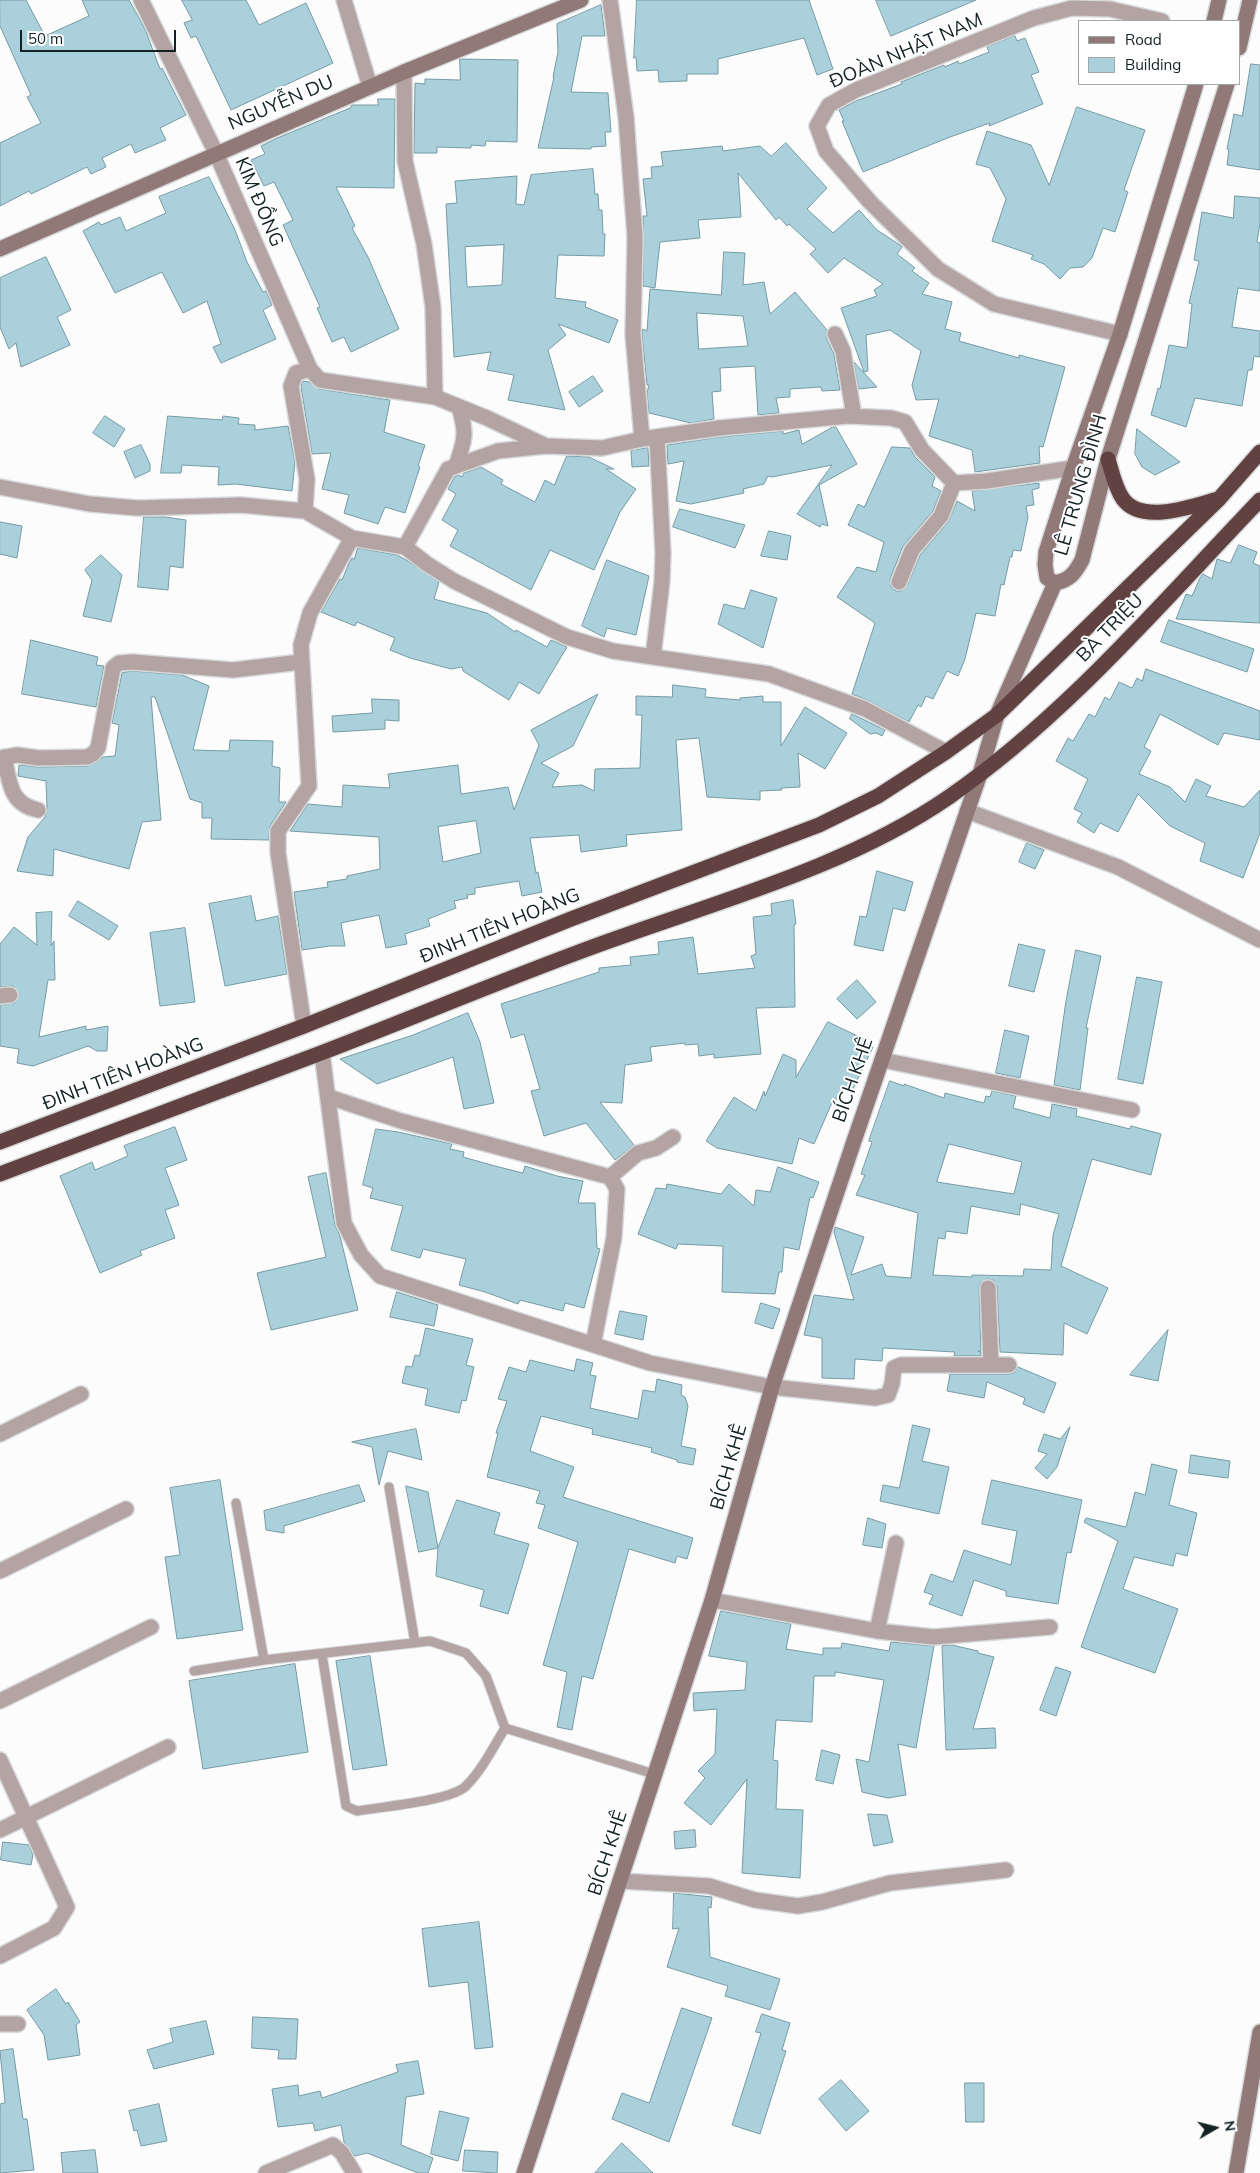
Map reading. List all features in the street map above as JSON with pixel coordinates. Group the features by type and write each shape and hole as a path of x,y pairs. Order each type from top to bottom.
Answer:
{"highway":[{"name":"BÀ TRIỆU","path":"997,715 1219,499 1260,452"},
{"path":"1108,459 1122,498 1131,507 1172,512 1219,499"},
{"name":"BÀ TRIỆU","path":"980,774 1072,696 1260,500"},
{"name":"ĐINH TIÊN HOÀNG","path":"0,1142 304,1026 571,919 819,825 878,796 946,752 997,715"},
{"path":"0,1174 322,1053 581,951 822,865 885,835 946,799 980,774"}],"main road":[{"name":"NGUYỄN DU","path":"0,250 216,153 404,72 581,0"},
{"path":"1214,20 1219,0"},
{"path":"1240,40 1250,0"},
{"name":"LÊ TRUNG ĐÌNH","path":"1196,85 1120,334 1046,552 1047,578 1055,583 1066,581 1074,573 1082,560 1108,459 1227,85"},
{"name":"BÍCH KHÊ","path":"524,2173 712,1600 772,1387 968,811 997,715 1055,583"},
{"path":"1236,2173 1260,2032"}],"street":[{"name":"KIM ĐỒNG","path":"141,0 216,153 310,369"},
{"path":"344,0 370,87"},
{"path":"610,0 626,117 633,218 633,335 649,438 663,553 662,582 653,657"},
{"name":"ĐOÀN NHẬT NAM","path":"1120,334 994,304 945,274 870,202 826,151 817,126 829,105 856,90 1034,18 1072,8 1110,9 1158,20"},
{"path":"404,72 405,161 424,244 433,307 435,397"},
{"path":"835,334 842,351 854,416"},
{"path":"304,512 307,479 292,386 296,373 310,369 320,380 435,397 546,446"},
{"path":"456,466 465,440 464,424 459,407"},
{"path":"405,547 448,469 498,451 546,446 602,448 649,438 719,428 854,416 891,418 904,422 922,450 954,483"},
{"path":"954,483 1073,468"},
{"path":"899,582 912,550 921,537 941,516 954,483"},
{"path":"0,487 90,504 137,508 241,506 304,512 352,538 405,547 454,581 568,637 613,651 769,674 865,709 946,752"},
{"path":"304,1026 278,853 278,831 309,786 301,645 310,613 352,538"},
{"path":"38,810 25,807 15,796 2,758 17,754 39,758 87,756 93,754 98,748 113,668 119,663 133,662 233,670 301,662"},
{"path":"968,811 1118,867 1260,940"},
{"path":"322,1053 344,1222 361,1255 380,1276 650,1363 772,1387 875,1398 888,1395 892,1384 894,1368 901,1366 1009,1365"},
{"path":"882,1060 1132,1110"},
{"path":"329,1097 401,1121 610,1177 617,1189 614,1237 593,1345"},
{"path":"610,1177 638,1153 656,1148 673,1137"},
{"path":"988,1288 991,1365"},
{"path":"0,1434 82,1394"},
{"path":"0,1571 126,1509"},
{"path":"877,1630 896,1543"},
{"path":"712,1600 877,1630 934,1637 1050,1627"},
{"path":"0,1701 151,1628"},
{"path":"0,1830 168,1747"},
{"path":"0,1760 67,1907 54,1928 0,1956"},
{"path":"620,1881 709,1886 755,1900 798,1906 822,1902 890,1883 1006,1870"},
{"path":"0,2024 18,2024"},
{"path":"266,2173 333,2145 342,2153 354,2173"}],"lane":[{"path":"389,1487 415,1643"},
{"path":"236,1503 264,1660"},
{"path":"194,1671 264,1660 430,1642 466,1653 486,1676 505,1728"},
{"path":"322,1654 346,1806 357,1811 446,1797 465,1788 484,1764 505,1728"},
{"path":"505,1728 654,1774"}],"building":[{"path":"0,0 26,0 45,36 89,16 82,0 129,0 145,29 160,69 162,68 186,115 160,128 166,140 135,153 131,144 102,158 106,167 91,174 87,167 31,194 29,191 0,206 0,143 41,123 27,97 31,95 0,26"},
{"path":"182,0 246,0 259,25 306,3 333,63 231,110 196,36 191,38 184,23 192,20"},
{"path":"637,0 809,0 833,69 817,75 804,38 718,59 718,74 687,74 687,81 659,82 658,70 637,71 636,57 634,58"},
{"path":"876,0 976,0 891,36"},
{"path":"601,5 605,36 582,36 571,92 608,93 611,132 605,132 606,146 591,147 591,149 538,148 558,52 557,24"},
{"path":"1015,36 1017,41 1025,38 1039,72 1031,75 1043,104 989,126 990,123 950,137 863,172 839,110 856,101 902,84 901,82 944,65 945,67 958,61 959,64 989,52 987,47"},
{"path":"460,59 518,60 517,142 486,141 485,146 471,145 471,148 437,147 437,153 414,153 415,83 425,84 425,79 460,80"},
{"path":"1251,64 1260,65 1260,170 1227,165 1229,149 1227,149 1234,114 1242,116"},
{"path":"378,99 395,99 394,188 336,187 355,226 352,228 368,257 399,329 351,352 344,337 332,342 317,308 320,307 283,225 293,220 274,182 264,186 251,160 265,154 261,146 275,139 350,108 352,105 378,105"},
{"path":"1077,107 1145,130 1124,190 1128,192 1115,232 1103,228 1092,258 1083,267 1070,268 1060,279 1044,264 1031,259 1033,255 992,241 1006,199 990,168 976,164 987,131 1031,145 1049,185"},
{"path":"786,143 827,188 807,209 833,233 859,210 877,230 900,245 902,247 897,254 915,268 912,271 929,283 922,294 952,302 945,329 961,333 959,341 1019,358 1019,355 1065,367 1043,447 1039,446 1040,463 975,472 972,450 929,436 939,399 916,400 912,385 921,351 890,330 866,335 868,371 864,372 841,308 877,296 874,290 883,284 844,258 828,273 810,254 816,249 789,224 787,226 779,217 776,220 738,173 741,217 698,220 700,238 660,242 655,288 643,286 643,216 647,216 643,179 652,178 651,167 663,166 661,152 722,146 723,151 760,146 771,156"},
{"path":"593,169 595,194 598,194 599,210 602,210 603,234 605,234 604,256 558,255 555,298 586,302 585,307 618,320 609,343 558,324 566,335 548,350 565,410 508,400 514,375 487,370 491,352 454,357 446,204 457,203 455,181 517,176 516,204 524,205 531,175","holes":["504,245 502,285 467,287 465,247"]},
{"path":"209,177 235,230 247,262 263,292 266,291 272,305 263,310 276,339 221,363 213,347 221,344 207,301 183,313 162,272 115,293 83,231 99,222 101,225 120,217 126,231 166,213 159,197"},
{"path":"1235,196 1260,198 1260,224 1257,242 1260,243 1260,291 1238,288 1232,327 1260,331 1260,357 1254,356 1252,370 1248,370 1242,406 1195,398 1186,427 1151,415 1158,388 1160,389 1169,345 1187,348 1192,304 1189,303 1199,261 1194,260 1202,212 1233,218"},
{"path":"724,252 745,253 743,285 764,282 770,314 795,292 827,330 826,338 834,354 840,390 822,391 821,387 790,389 790,397 776,398 779,413 758,415 755,366 720,368 721,391 712,392 714,419 691,423 649,413 647,393 649,385 647,385 642,329 647,331 650,289 721,295","holes":["697,313 743,316 748,346 699,349"]},
{"path":"46,257 71,310 57,317 70,345 21,367 16,343 9,349 0,327 0,278"},
{"path":"854,362 877,387 859,389"},
{"path":"593,376 603,391 579,407 569,392"},
{"path":"303,381 309,382 319,389 390,400 384,432 425,445 405,513 385,507 378,524 344,513 349,495 322,489 331,453 312,454 301,387"},
{"path":"105,416 125,429 114,447 93,433"},
{"path":"168,416 222,420 223,416 239,418 238,424 255,425 255,430 288,426 295,462 292,491 236,484 218,485 219,467 182,465 181,473 161,473"},
{"path":"836,427 857,464 819,485 828,526 822,524 820,527 797,514 832,465 772,477 768,476 764,484 743,489 744,493 691,504 676,501 684,461 668,464 667,445 720,437 783,431 783,434 799,430 802,444"},
{"path":"1137,429 1180,462 1155,475 1142,467 1135,454"},
{"path":"141,445 150,464 150,471 135,478 124,452"},
{"path":"892,447 910,448 915,457 935,477 932,486 941,491 933,511 903,546 890,579 891,587 896,591 901,591 907,586 920,555 948,522 957,501 975,511 972,491 1039,483 1039,488 1032,490 1034,505 1026,506 1028,517 1021,551 1013,550 1012,557 1010,557 1004,585 1001,584 995,616 976,613 965,659 958,676 947,671 933,699 926,696 921,707 918,705 909,722 852,694 875,623 837,597 857,567 876,572 884,542 848,525 858,504 864,507"},
{"path":"648,448 649,466 632,467 631,451"},
{"path":"567,456 589,457 614,469 606,469 636,489 620,512 594,570 550,550 531,590 450,546 458,530 442,520 456,494 448,489 455,476 459,475 462,477 464,473 481,467 503,480 501,484 535,502 545,480 554,485"},
{"path":"680,509 745,525 735,548 673,527"},
{"path":"144,517 186,520 183,568 170,566 168,590 138,587"},
{"path":"0,522 22,526 17,558 0,554"},
{"path":"769,531 791,536 787,560 761,556"},
{"path":"1239,545 1257,552 1253,563 1260,566 1260,623 1176,619 1186,594 1192,596 1203,574 1212,579 1217,559 1230,563"},
{"path":"358,548 397,555 408,561 439,582 434,599 487,613 515,632 516,630 547,647 551,640 567,647 539,694 519,682 509,700 463,671 462,667 451,669 410,658 390,650 395,638 357,622 355,626 321,612 340,579 342,580"},
{"path":"101,555 122,575 111,622 83,616 92,580 85,570"},
{"path":"607,560 649,576 636,635 607,628 604,637 582,626"},
{"path":"751,590 777,598 763,648 718,624 724,604 744,609"},
{"path":"1169,620 1254,649 1247,672 1161,642"},
{"path":"31,640 98,657 96,665 104,666 96,707 22,694"},
{"path":"1146,669 1260,711 1260,740 1224,733 1218,745 1160,714 1144,747 1151,751 1139,774 1170,787 1185,802 1196,779 1211,786 1206,796 1244,807 1260,790 1260,833 1243,878 1200,861 1205,843 1170,826 1138,794 1118,832 1100,823 1094,833 1077,822 1082,813 1074,809 1088,779 1056,761 1068,738 1073,741 1089,714 1095,717 1105,697 1110,700 1119,682 1132,688 1137,678 1142,681"},
{"path":"133,671 182,675 209,686 193,750 229,751 230,740 273,741 272,766 280,768 279,802 286,802 270,826 269,840 211,839 212,818 202,818 202,803 190,799 155,697 151,697 161,820 142,822 129,869 54,849 53,876 17,871 28,837 45,817 47,808 46,781 18,776 19,765 39,767 87,766 103,757 115,756 119,725 112,723 122,673"},
{"path":"673,685 706,689 705,697 740,700 740,698 763,696 763,702 781,702 781,746 805,707 847,733 825,769 798,753 800,787 760,791 760,800 707,797 699,738 676,740 682,830 626,835 627,846 581,852 579,835 530,838 536,873 538,872 542,892 522,896 519,881 475,888 475,894 467,895 468,898 454,901 456,908 428,919 430,926 405,934 407,944 386,948 379,915 341,923 345,946 302,950 294,892 328,887 327,882 347,879 347,876 380,869 379,837 290,831 308,804 342,807 343,785 390,788 388,774 458,765 461,794 508,787 514,810 539,745 531,730 598,694 573,746 541,763 559,773 552,787 582,785 594,791 595,769 640,768 642,715 636,715 636,696 672,697","holes":["476,821 481,853 443,862 438,827"]},
{"path":"372,699 399,700 399,721 385,720 385,729 333,732 332,716 372,713"},
{"path":"852,714 885,730 882,736 876,733 870,734 850,719"},
{"path":"1027,843 1044,850 1035,869 1019,862"},
{"path":"877,871 913,882 905,911 893,908 883,951 854,945 860,916 866,917"},
{"path":"251,896 256,921 278,916 287,974 225,986 209,904"},
{"path":"793,900 796,924 794,925 795,1007 756,1008 761,1054 714,1058 714,1054 699,1056 698,1044 685,1045 685,1043 650,1047 652,1061 625,1065 622,1103 600,1102 634,1145 615,1160 586,1123 544,1136 531,1091 540,1089 524,1034 511,1038 501,1004 599,972 599,968 631,965 630,957 659,954 658,942 693,937 698,974 755,968 751,956 756,954 753,917 772,915 771,904"},
{"path":"78,901 118,926 109,940 69,916"},
{"path":"52,912 51,946 54,941 55,980 48,980 39,1037 86,1026 86,1030 108,1026 107,1051 97,1051 88,1046 33,1066 17,1063 19,1049 0,1046 0,1005 15,1003 19,995 13,986 0,987 0,944 14,927 37,945 36,913"},
{"path":"185,928 195,1002 160,1006 150,933"},
{"path":"1019,944 1045,950 1034,992 1009,986"},
{"path":"1076,950 1101,956 1086,1028 1088,1028 1080,1090 1054,1085 1066,1001"},
{"path":"1137,977 1162,982 1143,1084 1118,1079"},
{"path":"857,980 876,1002 857,1019 837,999"},
{"path":"468,1013 480,1042 494,1103 464,1109 453,1057 377,1084 340,1059 413,1035"},
{"path":"828,1022 864,1039 863,1042 873,1047 853,1089 847,1085 840,1101 834,1098 814,1144 799,1138 792,1164 717,1148 706,1141 734,1097 756,1111 764,1091 765,1096 766,1094 783,1054 796,1060 796,1077"},
{"path":"1005,1030 1029,1036 1020,1078 996,1073"},
{"path":"890,1081 944,1098 945,1093 984,1103 986,1096 990,1097 992,1091 1016,1096 1013,1108 1050,1118 1052,1104 1077,1109 1076,1116 1130,1129 1131,1126 1161,1134 1151,1175 1092,1159 1061,1266 1108,1288 1087,1334 1064,1323 1063,1355 1000,1352 997,1287 993,1280 987,1279 980,1283 979,1288 981,1351 978,1351 981,1352 981,1356 954,1356 955,1352 883,1348 882,1361 855,1359 854,1379 822,1378 822,1338 804,1335 814,1295 854,1300 834,1232 835,1227 864,1237 851,1275 882,1264 886,1276 911,1278 918,1213 856,1195 865,1175 861,1174 872,1142 869,1141","holes":["949,1144 1022,1162 1014,1194 937,1182","1021,1204 1059,1214 1053,1235 1051,1270 1024,1269 1023,1276 972,1275 972,1277 933,1275 938,1238 945,1239 946,1231 967,1234 971,1206 1019,1215"]},
{"path":"175,1127 187,1160 165,1168 179,1205 165,1210 175,1238 140,1251 142,1255 100,1273 60,1176 92,1162 95,1170 128,1156 124,1146"},
{"path":"376,1129 452,1144 450,1149 464,1152 463,1157 495,1166 523,1173 525,1166 557,1176 583,1181 578,1203 595,1203 597,1248 600,1249 584,1308 565,1303 563,1311 520,1300 518,1304 459,1285 466,1259 423,1249 420,1258 391,1250 403,1206 370,1198 373,1188 363,1185"},
{"path":"778,1167 819,1182 813,1198 810,1197 799,1250 784,1247 782,1272 779,1272 775,1294 722,1292 723,1246 678,1244 676,1249 638,1234 656,1188 666,1189 667,1184 721,1194 729,1184 754,1206 756,1190 770,1192"},
{"path":"326,1173 335,1225 340,1236 358,1310 271,1330 257,1273 326,1257 308,1177"},
{"path":"397,1292 438,1305 434,1326 390,1317"},
{"path":"761,1303 780,1309 773,1329 755,1323"},
{"path":"620,1311 647,1316 643,1340 615,1334"},
{"path":"426,1328 473,1339 466,1365 474,1367 466,1401 462,1400 459,1413 425,1405 428,1389 402,1383 406,1366 412,1367 415,1355 419,1356"},
{"path":"1168,1330 1158,1381 1130,1375"},
{"path":"577,1359 593,1363 590,1375 596,1376 590,1408 638,1419 643,1390 655,1392 657,1379 682,1385 681,1395 685,1397 688,1406 681,1446 696,1449 693,1465 677,1462 677,1460 651,1452 652,1448 592,1434 593,1429 541,1416 530,1451 574,1467 563,1497 693,1538 687,1559 677,1556 675,1563 629,1549 593,1679 582,1676 572,1730 557,1727 567,1672 543,1665 578,1542 538,1528 545,1505 536,1503 540,1491 487,1477 498,1433 496,1433 507,1401 498,1399 509,1367 526,1372 530,1360 574,1371"},
{"path":"1018,1367 1056,1383 1044,1413 1023,1404 1025,1398 987,1382 984,1398 947,1391 950,1374 1009,1374 1014,1373"},
{"path":"913,1425 930,1429 922,1461 949,1467 939,1514 880,1501 883,1485 899,1488"},
{"path":"1070,1427 1057,1467 1047,1479 1035,1468 1047,1454 1038,1451 1044,1434 1060,1439"},
{"path":"416,1429 422,1460 388,1451 379,1485 372,1447 352,1442"},
{"path":"1191,1455 1230,1461 1228,1478 1189,1473"},
{"path":"1152,1464 1177,1470 1169,1505 1197,1513 1187,1556 1176,1553 1173,1566 1134,1557 1123,1589 1178,1609 1155,1673 1081,1647 1118,1541 1084,1522 1086,1518 1126,1527 1135,1492 1145,1495"},
{"path":"220,1480 243,1630 177,1639 165,1557 180,1555 170,1488"},
{"path":"992,1480 1082,1500 1071,1553 1067,1552 1058,1604 1006,1596 1006,1591 974,1580 962,1616 929,1604 933,1595 924,1592 931,1574 953,1582 964,1550 1011,1565 1017,1531 982,1524"},
{"path":"359,1485 365,1501 284,1526 284,1533 266,1530 264,1511"},
{"path":"406,1486 428,1492 438,1548 419,1552"},
{"path":"457,1500 500,1513 494,1534 529,1544 508,1614 480,1606 484,1590 436,1576 438,1548"},
{"path":"868,1518 886,1524 882,1548 863,1545"},
{"path":"721,1611 791,1624 786,1649 823,1655 823,1648 841,1648 842,1643 889,1651 891,1642 934,1646 916,1748 898,1744 906,1795 888,1798 862,1792 856,1759 869,1762 884,1680 835,1672 835,1676 814,1676 812,1722 776,1720 773,1760 778,1761 776,1809 803,1810 800,1878 742,1873 747,1779 711,1825 684,1803 705,1778 698,1771 715,1754 717,1709 694,1711 693,1693 745,1690 747,1662 709,1656"},
{"path":"952,1645 994,1657 973,1729 995,1728 996,1748 946,1750 942,1646"},
{"path":"370,1656 387,1765 353,1770 336,1661"},
{"path":"295,1664 308,1752 203,1769 189,1681"},
{"path":"1056,1667 1071,1672 1056,1716 1040,1710"},
{"path":"822,1750 840,1755 833,1784 816,1780"},
{"path":"868,1814 887,1815 893,1842 874,1846"},
{"path":"695,1830 696,1847 675,1849 674,1832"},
{"path":"3,1842 29,1845 33,1855 31,1865 1,1860"},
{"path":"674,1893 712,1897 711,1908 708,1907 710,1957 780,1979 770,2010 725,1996 728,1986 667,1967 679,1928 673,1929"},
{"path":"479,1922 493,2047 475,2049 468,1982 429,1987 422,1929"},
{"path":"56,1989 66,2004 68,2002 80,2022 76,2025 80,2055 48,2060 44,2035 27,2010"},
{"path":"682,2008 712,2018 669,2142 612,2119 622,2093 649,2103"},
{"path":"762,2014 790,2023 782,2050 786,2051 760,2134 732,2125 761,2033 756,2032"},
{"path":"253,2017 298,2019 296,2059 278,2059 279,2050 252,2048"},
{"path":"206,2021 214,2054 154,2069 147,2050 173,2042 170,2029"},
{"path":"13,2049 23,2119 27,2119 34,2170 0,2173 0,2104 5,2103 0,2051"},
{"path":"418,2061 424,2094 406,2097 401,2145 433,2158 428,2173 418,2173 367,2153 355,2156 344,2142 341,2125 315,2131 313,2123 278,2127 272,2089 298,2085 299,2096 320,2091 322,2098 398,2072 396,2065"},
{"path":"841,2080 869,2111 846,2131 819,2099"},
{"path":"965,2083 984,2083 984,2122 966,2122"},
{"path":"159,2104 167,2141 141,2146 137,2130 134,2131 129,2111"},
{"path":"440,2111 469,2118 458,2161 431,2154"},
{"path":"622,2143 653,2173 595,2173"},
{"path":"95,2150 98,2173 63,2173 61,2153"},
{"path":"465,2150 498,2152 497,2173 463,2171"}]}
